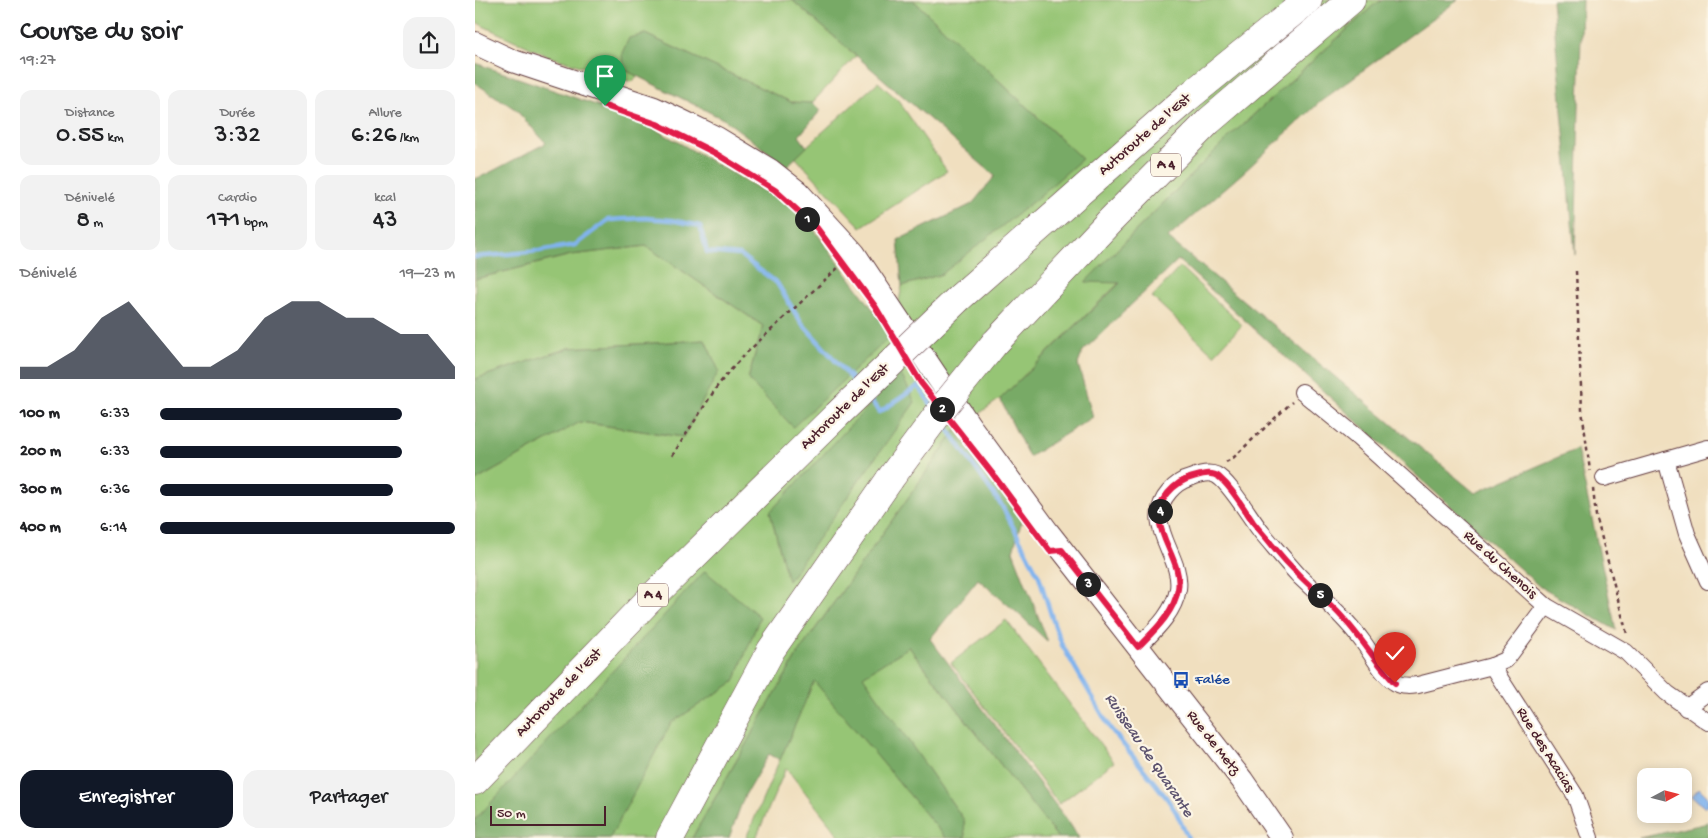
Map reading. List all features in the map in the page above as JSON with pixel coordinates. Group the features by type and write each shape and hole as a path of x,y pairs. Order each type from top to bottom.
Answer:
{"highway":[{"name":"Autoroute de l’Est","path":"475,781 647,602 959,298 1187,98 1308,0"},
{"name":"A 4","path":"670,838 771,650 890,479 994,344 1109,222 1209,121 1351,0"}],"main road":[{"name":"Rue de Metz","path":"475,43 513,61 654,108 717,138 770,170 798,192 854,254 968,423 1048,532 1236,772 1282,838"}],"street":[{"name":"Rue du Chenois","path":"1302,392 1356,436 1546,606 1626,652 1667,693 1708,722"},
{"path":"1596,481 1708,448"},
{"path":"1666,460 1687,534 1708,581"},
{"path":"1138,647 1172,609 1179,586 1177,571 1159,519 1164,497 1173,487 1188,478 1205,474 1216,474 1224,481 1253,522 1277,551 1299,576 1343,617 1363,641 1382,669 1395,683 1406,686 1418,685 1492,666 1506,660 1546,606"},
{"name":"Rue des Acacias","path":"1492,666 1575,795 1590,838"},
{"path":"1686,708 1708,692"}],"path":[{"path":"672,456 718,385 742,357 854,254"},
{"path":"1576,271 1582,410 1596,481 1596,516 1624,619 1627,638 1626,652"},
{"path":"1205,474 1233,458 1302,392"}],"green space":[{"path":"475,0 792,0 856,56 812,103 791,102 645,34 623,69 638,76 632,82 548,56 483,26 475,21"},
{"path":"792,0 913,0 1082,159 1036,199 942,274 902,286 898,240 972,204 995,176"},
{"path":"913,0 1383,0 1374,5 1227,139 1086,281 1120,282 1000,399 956,430 799,652 692,838 475,838 475,481 580,422 683,437 718,371 705,340 569,348 475,379 475,279 571,255 646,246 763,326 748,379 892,335 902,286 942,274 1061,139"},
{"path":"1383,0 1458,0 1320,102 1168,238 1475,493 1577,449 1616,630 1540,587 1178,260 1083,351 1078,364 1093,417 1029,457 1000,399 1120,283 1085,282 1227,139 1374,5"},
{"path":"1552,0 1582,0 1575,255"},
{"path":"645,34 791,102 812,103 821,110 799,136 807,147 787,166 725,120 623,69 622,53 629,38"},
{"path":"475,63 639,120 801,212 892,335 793,427 748,379 763,326 646,246 571,255 475,279 475,179 546,143 515,109 475,83"},
{"path":"878,82 898,100 947,171 861,227 795,157"},
{"path":"1180,267 1242,325 1214,355 1152,297"},
{"path":"705,340 719,371 683,437 580,422 475,481 475,379 569,348"},
{"path":"900,372 915,402 788,581 770,512"},
{"path":"956,430 1023,517 1013,551 1048,642 978,579 930,639 1079,838 1058,838 909,647 863,676 964,820 965,838 946,838 814,681 780,760 769,754 744,797 729,838 692,838 799,652"},
{"path":"705,571 760,617 734,682 671,723 610,838 475,838 475,820"},
{"path":"1006,620 1114,762 1059,804 951,663"},
{"path":"909,647 1058,838 965,838 964,820 862,676"},
{"path":"814,680 946,838 841,838 786,768 756,838 746,838"},
{"path":"1708,821 1708,838 1639,838 1704,824"}],"water":[{"path":"1699,788 1708,797 1708,805 1705,808 1693,795"}],"waterway":[{"name":"Ruisseau de Quarante","path":"475,257 539,251 575,245 608,220 644,218 671,220 700,226 707,252 740,255 777,283 800,321 857,385"},
{"name":"Ruisseau de Quarante","path":"868,398 880,412 918,386 933,407"},
{"name":"Ruisseau de Quarante","path":"943,422 1002,506 1039,576 1062,645 1110,728 1166,797 1176,812 1188,838"}],"place":[{"name":"Falée","path":"1181,680"}],"route":[{"path":"605,106 657,124 715,153 775,190 817,228 875,306 921,383 992,473 1050,551 1062,550 1138,647 1172,609 1179,586 1177,571 1159,519 1164,497 1173,487 1188,478 1205,474 1216,474 1233,492 1253,522 1277,551 1299,576 1343,617 1363,641 1382,669 1395,683"}]}
